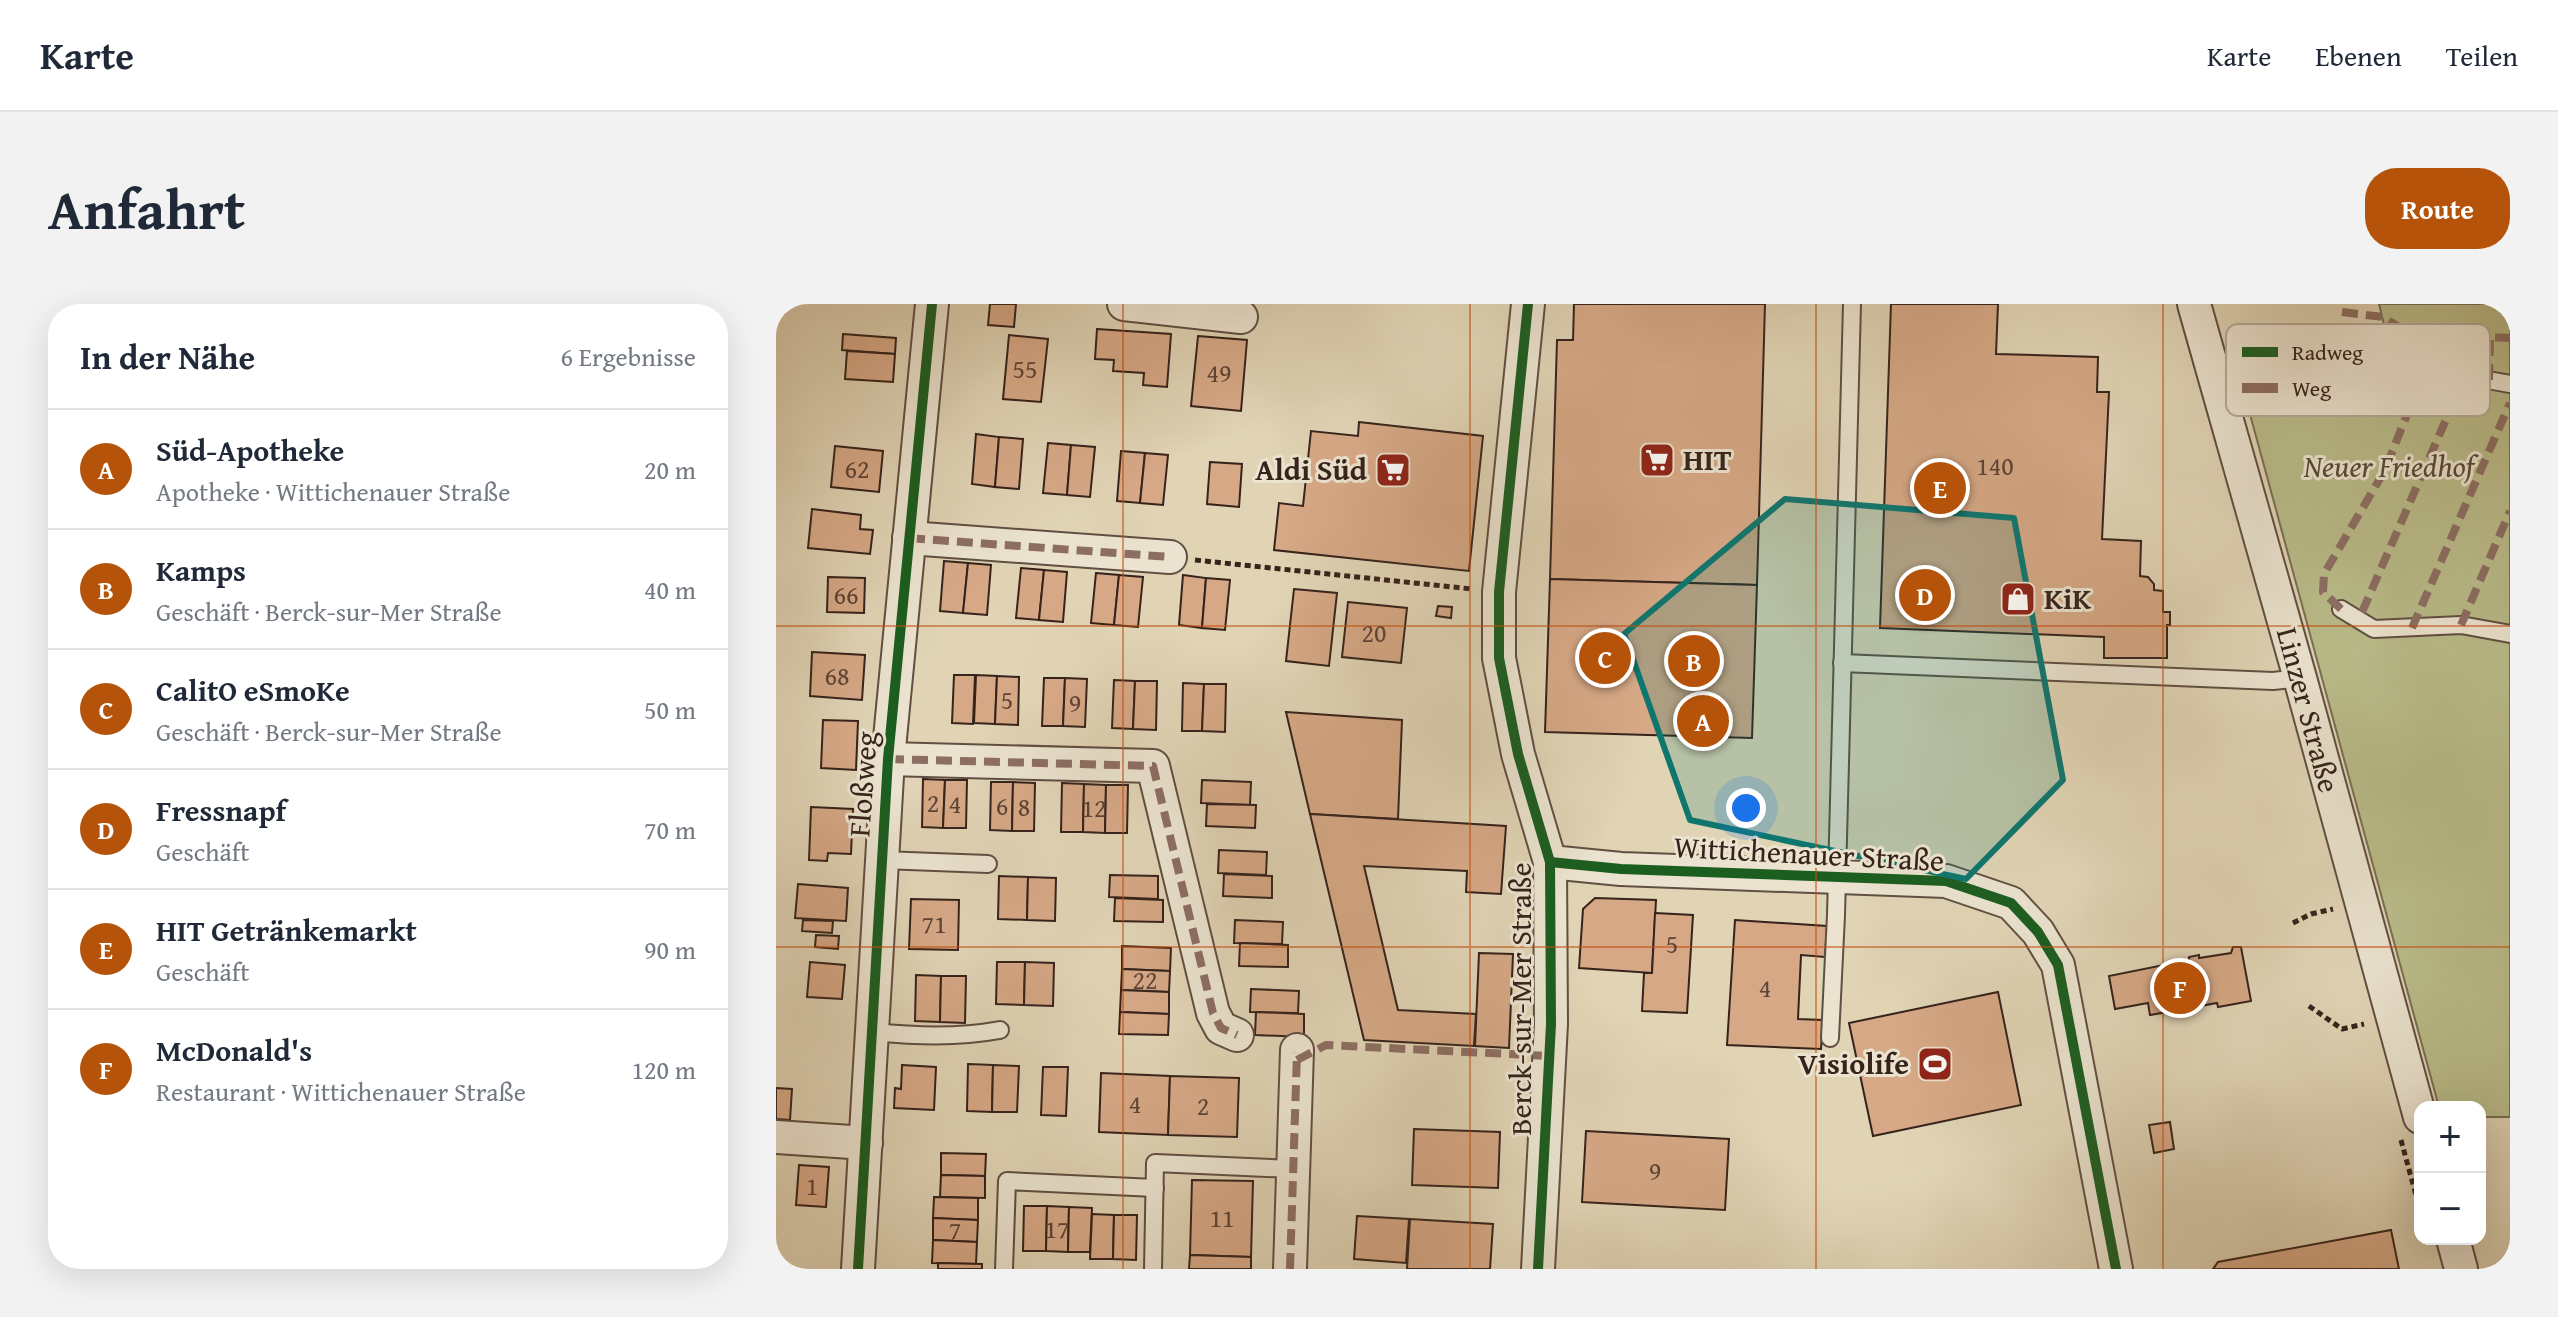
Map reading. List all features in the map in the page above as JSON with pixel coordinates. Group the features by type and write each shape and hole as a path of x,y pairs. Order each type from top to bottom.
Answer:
{"street":[{"name":"Floßweg","path":"858,1269 888,759 932,304"},
{"path":"1124,304 1241,317"},
{"name":"Berck-sur-Mer Straße","path":"1528,304 1499,592 1499,658 1518,754 1550,862 1551,1024 1538,1269"},
{"name":"Linzer Straße","path":"2194,304 2416,1101"},
{"path":"909,538 1170,557"},
{"path":"888,759 1153,766 1213,1013 1221,1028 1237,1035"},
{"name":"Wittichenauer Straße","path":"1550,862 1621,869 1946,881 2011,903 2038,932 2058,965 2116,1269"},
{"path":"1290,1269 1297,1050"},
{"path":"776,1137 866,1143"},
{"path":"2455,1245 2461,1269"}],"lane":[{"path":"1830,1038 1852,304"},
{"path":"2490,380 2510,384"},
{"path":"2341,609 2374,629 2461,625 2510,634"},
{"path":"1842,663 2273,681 2300,678"},
{"path":"882,860 988,864"},
{"path":"872,1032 933,1038 1000,1030"},
{"path":"1153,1269 1155,1163 1292,1169"},
{"path":"1004,1269 1007,1181 1155,1188"}],"path":[{"path":"1170,557 1499,592"},
{"path":"2293,923 2311,914 2333,909"},
{"path":"2309,1006 2342,1029 2364,1024"}],"highlighted area":[{"path":"1785,499 2014,518 2063,780 1966,879 1690,820 1624,634"}],"green space":[{"name":"Neuer Friedhof","path":"2379,304 2510,304 2510,1117 2486,1117 2486,1101 2437,1101 2250,416 2490,416 2490,324 2384,324"}],"building":[{"path":"990,304 1016,304 1014,327 988,325"},
{"name":"HIT","path":"1574,304 1765,304 1757,585 1550,579 1557,340 1573,340"},
{"path":"1891,304 1998,304 1996,354 2098,357 2097,392 2109,392 2102,539 2141,541 2140,576 2148,577 2154,584 2154,590 2163,591 2163,612 2170,612 2167,658 2104,658 2104,637 1880,628"},
{"path":"1097,329 1171,334 1167,387 1143,385 1144,373 1113,371 1114,360 1095,359"},
{"path":"843,334 896,338 895,354 842,350"},
{"path":"1009,335 1048,339 1041,402 1003,399"},
{"path":"1198,336 1247,340 1241,411 1191,406"},
{"path":"847,351 895,354 893,382 845,379"},
{"name":"Aldi Süd","path":"1359,422 1483,436 1469,571 1274,550 1279,503 1303,506 1311,431 1358,436"},
{"path":"976,434 999,437 995,487 972,484"},
{"path":"999,437 1023,439 1019,489 995,487"},
{"path":"1048,443 1071,445 1067,495 1043,493"},
{"path":"1071,445 1095,447 1090,497 1067,495"},
{"path":"835,446 883,451 879,492 831,487"},
{"path":"1121,451 1145,453 1140,503 1117,501"},
{"path":"1145,453 1168,455 1163,505 1140,503"},
{"path":"1210,462 1242,464 1239,507 1207,504"},
{"path":"812,509 861,515 860,529 873,530 870,554 808,548"},
{"path":"944,561 968,563 963,613 940,611"},
{"path":"968,563 991,565 987,615 963,613"},
{"path":"1021,568 1044,570 1039,620 1016,618"},
{"path":"1044,570 1067,572 1063,622 1039,620"},
{"path":"1096,573 1119,575 1114,625 1091,623"},
{"path":"1119,575 1143,577 1138,627 1114,625"},
{"path":"1183,575 1206,578 1202,628 1179,625"},
{"path":"828,577 865,578 864,613 827,612"},
{"path":"1206,578 1230,580 1225,630 1202,628"},
{"path":"1550,579 1757,585 1752,738 1545,732"},
{"path":"1294,589 1337,593 1329,666 1286,661"},
{"path":"1348,602 1407,608 1401,663 1342,657"},
{"path":"1438,606 1452,607 1451,618 1436,616"},
{"path":"812,652 865,655 862,700 810,696"},
{"path":"954,675 975,675 973,724 952,723"},
{"path":"976,675 997,676 995,724 974,723"},
{"path":"997,676 1019,677 1018,725 995,724"},
{"path":"1044,678 1065,678 1063,726 1042,726"},
{"path":"1065,678 1087,679 1085,727 1063,726"},
{"path":"1114,680 1135,681 1133,729 1112,728"},
{"path":"1135,681 1157,681 1156,730 1133,729"},
{"path":"1183,683 1204,684 1202,731 1182,731"},
{"path":"1204,684 1226,684 1225,732 1202,731"},
{"path":"1286,712 1402,720 1398,819 1310,814"},
{"path":"823,720 858,721 856,770 821,768"},
{"path":"923,779 945,780 943,828 922,827"},
{"path":"945,780 967,780 966,828 943,828"},
{"path":"1202,780 1251,782 1250,805 1201,803"},
{"path":"991,782 1013,782 1012,831 990,830"},
{"path":"1013,782 1035,783 1034,831 1012,831"},
{"path":"1062,783 1084,784 1083,832 1061,832"},
{"path":"1084,784 1106,785 1105,833 1083,832"},
{"path":"1106,785 1128,785 1127,833 1105,833"},
{"path":"1207,804 1256,805 1255,828 1206,826"},
{"path":"811,807 853,809 851,854 828,853 827,861 809,860"},
{"path":"1310,814 1506,826 1501,894 1466,892 1467,871 1364,866 1398,1010 1476,1014 1474,1046 1364,1040"},
{"path":"1219,850 1267,852 1266,875 1218,873"},
{"path":"1224,874 1272,876 1272,898 1223,896"},
{"path":"1110,875 1158,876 1158,899 1109,897"},
{"path":"999,876 1028,877 1027,920 998,919"},
{"path":"1028,877 1056,878 1055,921 1027,920"},
{"path":"798,884 848,888 846,921 795,918"},
{"path":"1115,898 1163,900 1163,922 1114,921"},
{"path":"1595,898 1656,900 1652,973 1579,968 1583,909"},
{"path":"911,899 959,900 958,950 909,949"},
{"path":"1655,913 1693,915 1687,1013 1642,1011 1644,973 1652,973"},
{"path":"803,920 833,921 832,933 802,931"},
{"path":"1235,920 1283,922 1282,944 1234,943"},
{"path":"1735,920 1827,926 1825,957 1801,955 1798,1019 1823,1020 1821,1049 1727,1045"},
{"path":"816,935 839,936 838,949 815,947"},
{"path":"1240,943 1288,945 1288,967 1239,966"},
{"path":"1122,946 1171,948 1170,971 1122,969"},
{"path":"2233,947 2241,947 2251,1001 2218,1007 2217,1003 2150,1015 2148,1003 2115,1009 2109,976 2189,960 2189,957 2199,955 2199,958 2231,953"},
{"path":"1479,953 1513,954 1509,1048 1475,1046"},
{"path":"810,962 845,965 842,999 807,997"},
{"path":"997,962 1025,962 1024,1005 996,1004"},
{"path":"1025,962 1054,963 1053,1006 1024,1005"},
{"path":"1122,969 1170,971 1169,992 1121,990"},
{"path":"916,975 941,976 940,1022 915,1021"},
{"path":"941,976 966,976 965,1023 940,1022"},
{"path":"1251,989 1299,991 1298,1013 1250,1012"},
{"path":"1121,990 1169,992 1169,1014 1120,1012"},
{"name":"Visiolife","path":"1998,992 2021,1105 1873,1136 1849,1023"},
{"path":"1120,1012 1169,1014 1168,1035 1119,1034"},
{"path":"1256,1012 1304,1014 1304,1037 1255,1035"},
{"path":"968,1064 993,1065 992,1112 967,1111"},
{"path":"902,1065 936,1067 934,1110 894,1108 895,1088 901,1089"},
{"path":"993,1065 1019,1066 1017,1112 992,1112"},
{"path":"1043,1067 1068,1067 1066,1116 1041,1115"},
{"path":"1101,1073 1170,1076 1168,1135 1099,1132"},
{"path":"1170,1076 1239,1078 1237,1137 1168,1135"},
{"path":"776,1088 792,1089 790,1120 776,1119"},
{"path":"2170,1122 2174,1149 2154,1153 2149,1125"},
{"path":"1414,1129 1500,1132 1498,1188 1412,1185"},
{"path":"1586,1131 1729,1139 1725,1210 1582,1202"},
{"path":"941,1153 986,1154 985,1176 941,1175"},
{"path":"799,1165 829,1167 826,1207 796,1205"},
{"path":"941,1175 985,1176 985,1198 940,1197"},
{"path":"1192,1180 1253,1181 1251,1257 1190,1255"},
{"path":"934,1197 978,1198 978,1220 933,1218"},
{"path":"1024,1206 1047,1206 1046,1251 1023,1251"},
{"path":"1047,1206 1069,1207 1068,1252 1046,1251"},
{"path":"1069,1207 1092,1208 1090,1252 1068,1252"},
{"path":"1092,1214 1114,1215 1113,1259 1090,1259"},
{"path":"1114,1215 1137,1215 1136,1260 1113,1259"},
{"path":"1357,1216 1409,1219 1406,1263 1354,1259"},
{"path":"933,1218 978,1220 977,1242 933,1240"},
{"path":"1410,1219 1493,1224 1490,1269 1407,1269"},
{"path":"2391,1230 2399,1269 2213,1269 2218,1262"},
{"path":"933,1240 977,1242 976,1264 932,1263"},
{"path":"1190,1255 1251,1257 1251,1269 1189,1269"},
{"path":"938,1263 982,1264 982,1269 938,1269"}],"marked path":[{"path":"2342,312 2383,317 2394,324"},
{"path":"2490,337 2510,338"},
{"path":"2412,628 2510,403"},
{"path":"2341,609 2323,592 2324,574 2385,470 2406,416"},
{"path":"2359,619 2448,416"},
{"path":"2461,625 2510,511"},
{"path":"909,538 1170,557"},
{"path":"888,759 1153,766 1213,1013 1221,1028 1237,1035"},
{"path":"1297,1060 1326,1045 1550,1056"},
{"path":"1290,1269 1297,1053"}],"cycle path":[{"path":"858,1269 888,759 932,304"},
{"path":"1528,304 1499,592 1499,658 1518,754 1550,862 1551,1024 1538,1269"},
{"path":"1550,862 1621,869 1946,881 2011,903 2038,932 2058,965 2116,1269"}],"place":[{"name":"HIT","path":"1657,460"},
{"name":"Aldi Süd","path":"1393,470"},
{"name":"HIT Getränkemarkt","path":"1940,488"},
{"name":"Fressnapf","path":"1925,595"},
{"name":"KiK","path":"2018,599"},
{"name":"CalitO eSmoKe","path":"1605,658"},
{"name":"Kamps","path":"1694,661"},
{"name":"Süd-Apotheke","path":"1703,721"},
{"name":"McDonald's","path":"2180,988"},
{"name":"Visiolife","path":"1935,1064"}]}
